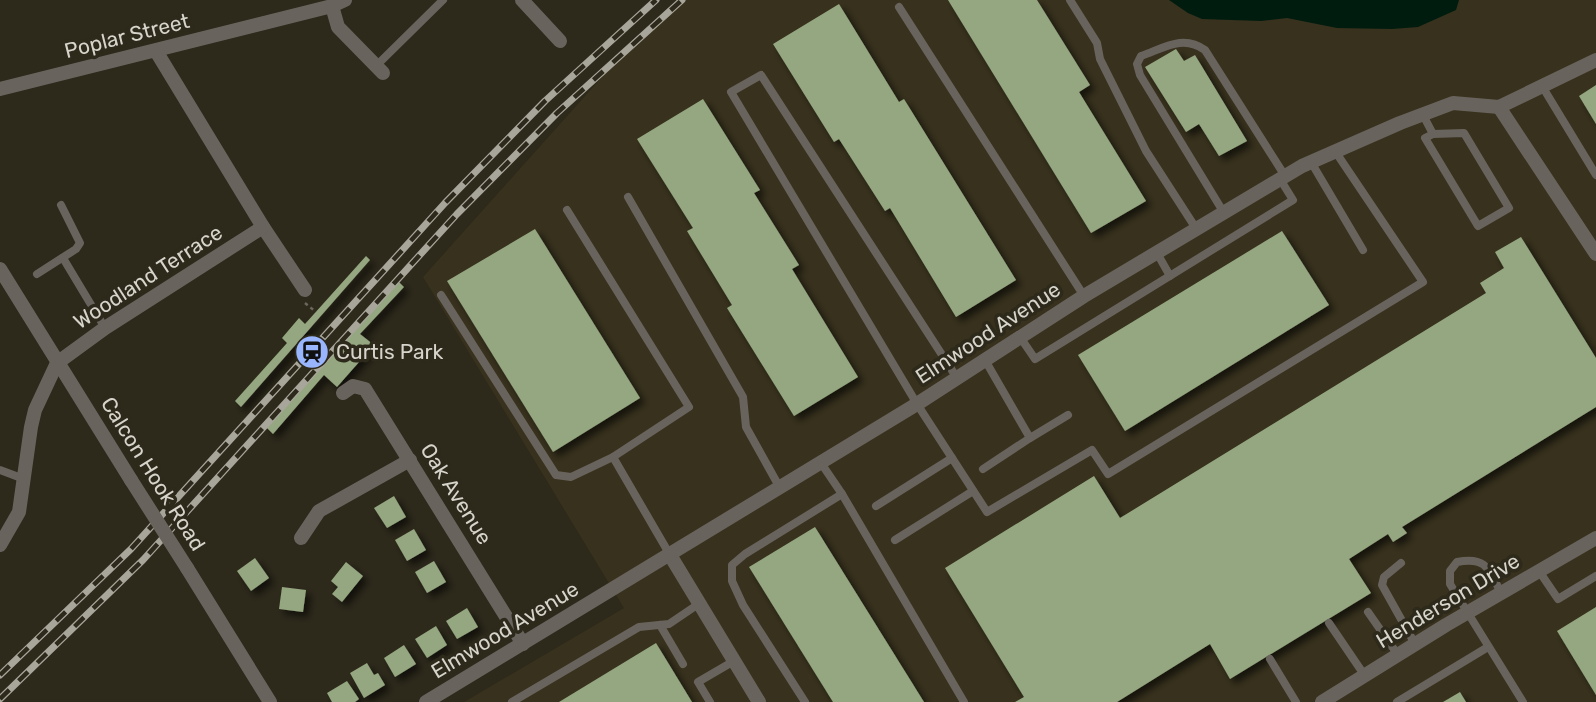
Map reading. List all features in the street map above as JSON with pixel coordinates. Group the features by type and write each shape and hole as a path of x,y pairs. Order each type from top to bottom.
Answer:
{"street":[{"path":"522,0 560,41"},
{"path":"338,3 333,16 338,27 379,70"},
{"name":"Poplar Street","path":"0,89 338,3"},
{"path":"156,51 304,290"},
{"path":"1596,60 1499,107 1596,254"},
{"name":"Elmwood Avenue","path":"425,702 821,463 1084,296 1282,178 1335,151 1453,103 1499,107"},
{"name":"Woodland Terrace","path":"57,363 105,328 263,227"},
{"name":"Calcon Hook Road","path":"0,269 270,702"},
{"path":"0,545 19,512 27,444 35,410 57,363"},
{"name":"Oak Avenue","path":"343,393 354,386 365,389 523,643"},
{"path":"301,538 319,511 410,460"},
{"name":"Henderson Drive","path":"1322,702 1466,613 1596,538"},
{"path":"670,555 759,702"}],"lane":[{"path":"379,70 443,0"},
{"path":"1070,0 1097,43 1100,58 1146,151 1197,230"},
{"path":"899,7 1084,296"},
{"path":"1020,337 1035,359 1293,200 1205,50 1194,43 1181,42 1141,55 1137,64 1140,75 1224,213"},
{"path":"957,378 761,75 731,92 916,404 987,512 1092,450 1108,474 1423,282 1335,151"},
{"path":"1542,86 1596,175"},
{"path":"1423,115 1433,134"},
{"path":"1465,133 1509,208 1478,226 1425,138 1433,134 1465,133"},
{"path":"1311,162 1363,250"},
{"path":"628,197 743,397 746,427 780,488"},
{"path":"37,274 76,249 80,243 61,205"},
{"path":"441,295 556,475 571,477 613,457 689,407 567,210"},
{"path":"1157,253 1170,276"},
{"path":"63,258 105,328"},
{"path":"985,360 1030,438"},
{"path":"983,469 1068,415"},
{"path":"613,457 670,555"},
{"path":"876,506 952,458"},
{"path":"821,463 842,494 964,702"},
{"path":"0,470 24,479"},
{"path":"895,540 973,491"},
{"path":"805,702 743,605 732,582 732,565 745,554 842,494"},
{"path":"1501,593 1485,564 1472,559 1457,562 1450,571 1450,584 1466,613 1523,702"},
{"path":"1401,563 1384,577 1382,585 1415,644"},
{"path":"1539,571 1558,599 1596,576"},
{"path":"512,702 639,627 669,624 700,603"},
{"path":"1368,612 1398,655"},
{"path":"1329,623 1366,676"},
{"path":"660,625 683,664"},
{"path":"1397,702 1488,647"},
{"path":"1270,659 1296,702"},
{"path":"710,702 698,682 734,661"}],"shaded area":[{"path":"684,0 1596,0 1596,702 464,702 624,608 423,277 629,47"},
{"path":"1169,0 1459,0 1456,10 1418,27 1392,29 1337,28 1287,18 1261,21 1202,19"}],"building":[{"path":"948,0 1037,0 1090,85 1079,92 1146,201 1091,233"},
{"path":"839,4 899,102 904,99 1016,280 956,317 890,208 885,211 839,139 834,142 773,44"},
{"path":"1176,49 1184,61 1195,55 1247,141 1219,156 1199,124 1186,132 1145,67"},
{"path":"1596,85 1596,124 1579,96"},
{"path":"703,99 760,190 754,193 799,265 792,269 858,377 794,416 727,308 732,305 687,231 693,228 637,139"},
{"path":"535,229 640,398 553,452 447,281"},
{"path":"1282,231 1329,305 1125,431 1078,355"},
{"path":"1521,237 1596,358 1596,407 1402,527 1407,533 1393,542 1388,534 1349,559 1371,593 1230,679 1210,644 1117,702 1015,702 1024,697 945,568 1094,476 1120,518 1486,293 1480,283 1504,268 1495,252"},
{"path":"366,256 370,260 241,407 235,401 287,343 282,338 299,318 305,324"},
{"path":"398,281 404,287 360,334 374,345 337,387 324,375 273,434 266,427"},
{"path":"394,496 406,517 387,528 374,508"},
{"path":"815,527 924,702 833,702 749,567"},
{"path":"414,529 426,550 407,561 395,540"},
{"path":"255,558 269,578 251,591 237,571"},
{"path":"434,561 446,582 427,593 415,572"},
{"path":"346,562 363,576 342,602 332,594 338,587 331,581"},
{"path":"282,587 306,590 303,612 279,609"},
{"path":"1596,607 1596,695 1557,631"},
{"path":"467,608 478,627 457,639 446,621"},
{"path":"436,626 447,645 427,658 415,639"},
{"path":"656,643 692,702 559,702"},
{"path":"404,645 416,664 395,677 384,658"},
{"path":"367,663 374,675 378,673 385,685 364,698 350,673"},
{"path":"347,681 359,699 355,702 332,702 327,693"},
{"path":"1460,692 1466,702 1443,702"}],"railway":[{"path":"0,675 131,549 445,203 545,101 656,0"},
{"path":"0,699 143,560 457,214 557,113 682,0"}],"place":[{"name":"Curtis Park","path":"312,352"}]}
